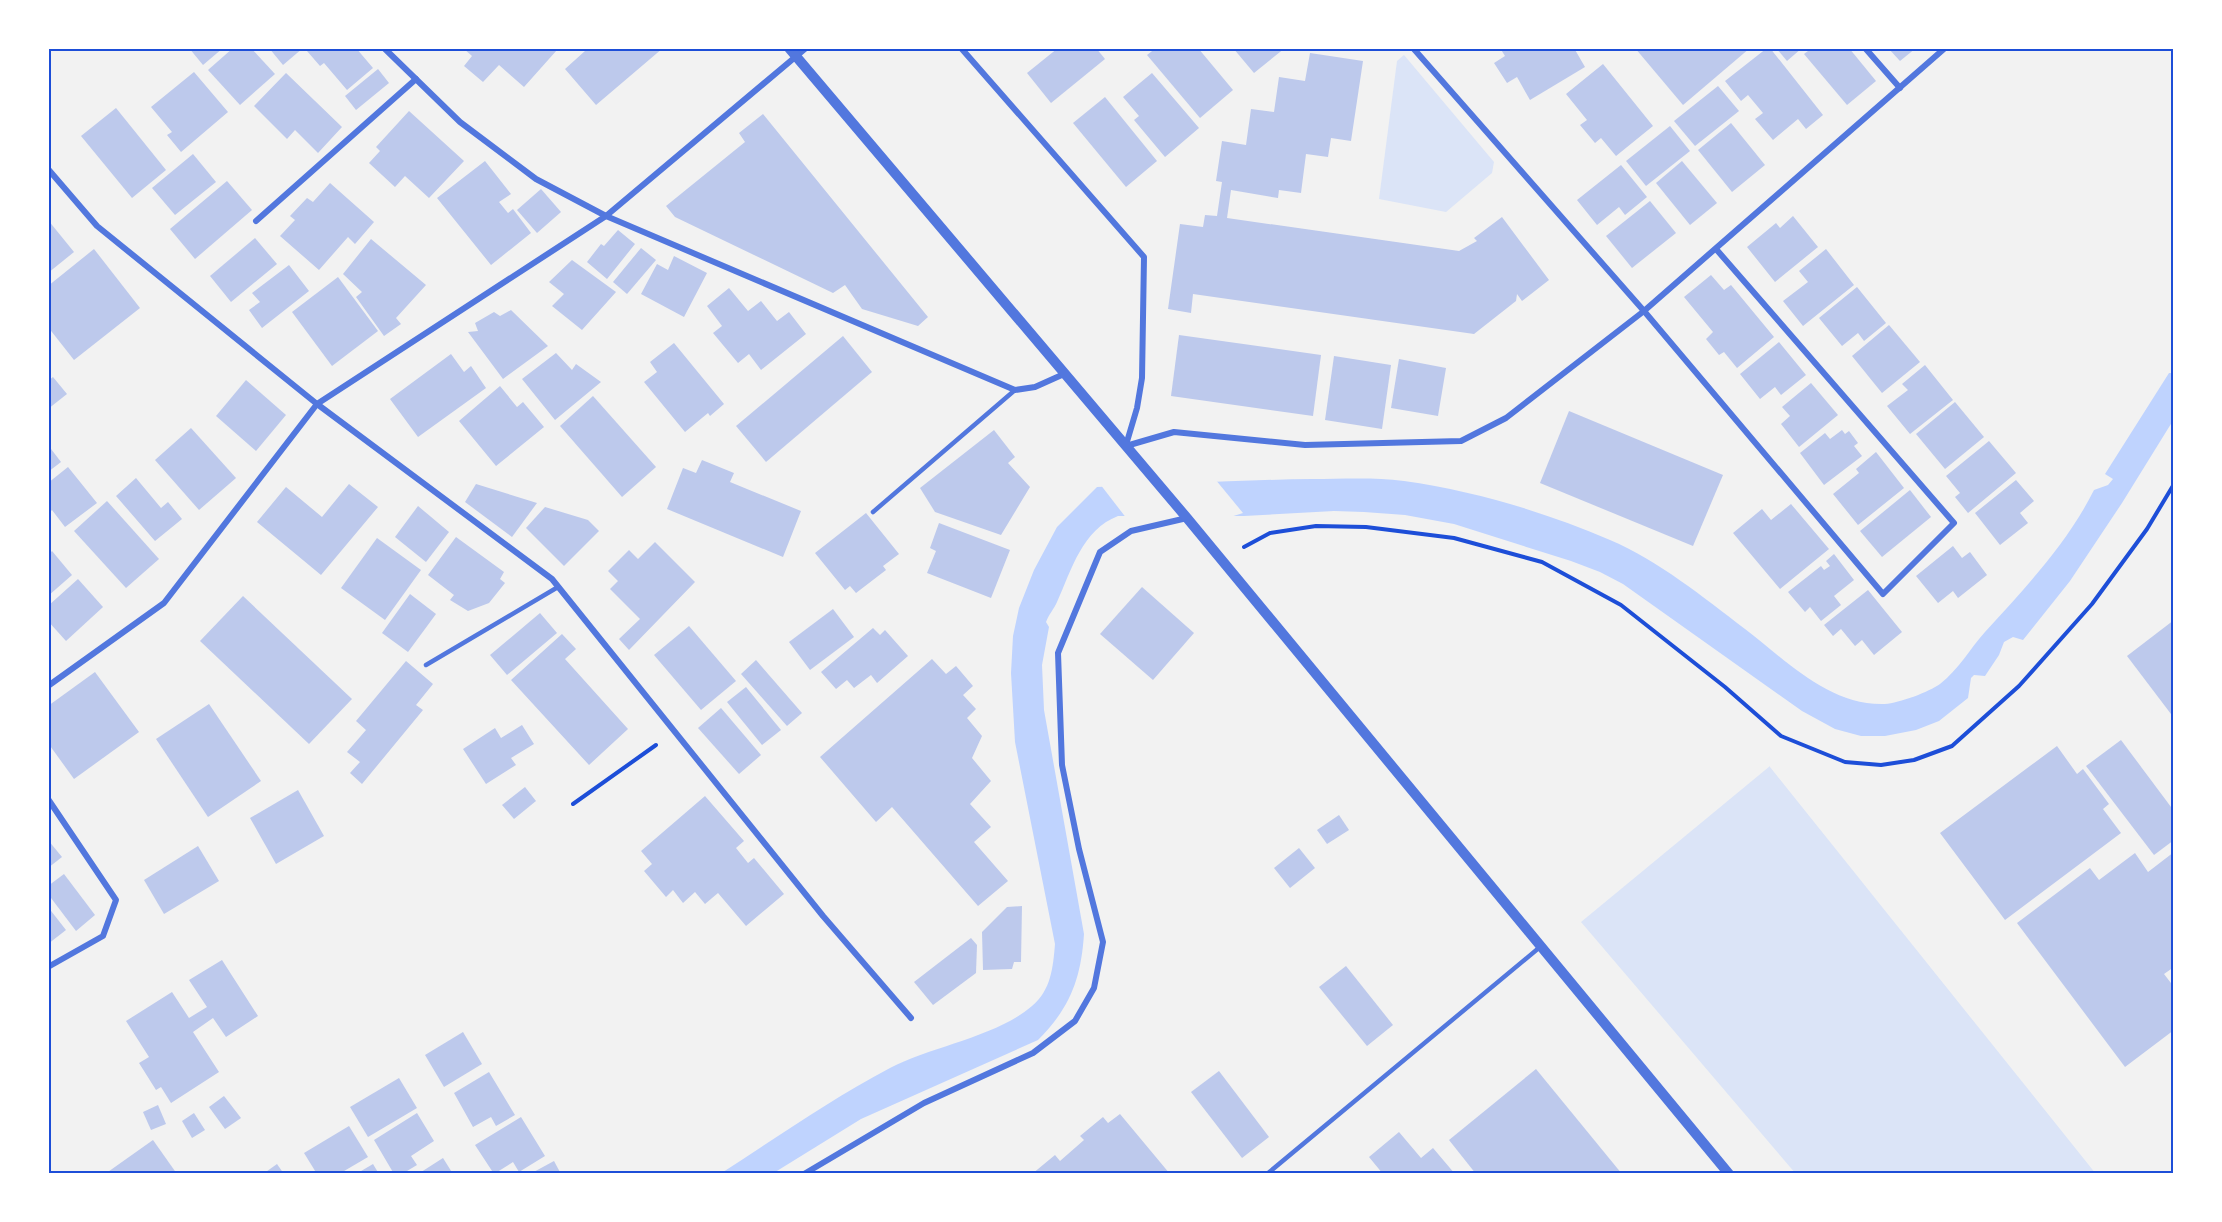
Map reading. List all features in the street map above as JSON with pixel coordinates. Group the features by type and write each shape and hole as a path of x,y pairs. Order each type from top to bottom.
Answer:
{"street":[{"path":"384,48 460,122 536,179 606,216 1015,390 1035,387 1064,374"},
{"path":"789,48 1221,559 1729,1174"},
{"path":"48,686 164,603 318,404 606,216 806,48"},
{"path":"961,48 1144,257 1142,378 1137,408 1126,446"},
{"path":"1413,48 1644,311 1883,594 1954,523 1716,249"},
{"path":"1865,48 1900,87"},
{"path":"1126,446 1174,432 1305,445 1461,441 1506,418 1644,311 1945,48"},
{"path":"256,221 417,79"},
{"path":"48,169 97,226 318,404 552,579 824,916 911,1017"},
{"path":"804,1174 924,1103 1034,1053 1076,1021 1094,988 1103,942 1079,849 1062,765 1058,653 1100,552 1131,531 1190,522"},
{"path":"48,799 116,900 103,936 48,968"}],"lane":[{"path":"873,512 1015,390"},
{"path":"426,665 558,587"},
{"path":"1268,1174 1540,947"}],"path":[{"path":"1221,559 1270,533 1316,526 1366,527 1454,538 1542,561 1622,605 1725,687 1781,736 1845,762 1881,765 1914,760 1952,746 2019,686 2092,604 2147,529 2174,484"},
{"path":"573,804 675,732"}],"shaded area":[{"path":"1404,55 1494,162 1492,173 1446,212 1379,199 1397,61"},
{"path":"1770,766 2096,1174 1796,1174 1581,922"}],"water":[{"path":"2169,373 2174,373 2174,419 2070,581 2023,640 2013,637 2004,642 1999,655 1985,676 1974,675 1971,678 1968,698 1939,721 1916,730 1885,736 1861,736 1835,729 1802,711 1623,584 1600,572 1454,524 1405,515 1334,511 1244,516 1118,516 1106,522 1095,531 1080,552 1056,605 1047,619 1049,627 1042,665 1044,710 1084,934 1077,979 1066,1004 1038,1040 861,1119 772,1174 720,1174 825,1106 890,1068 1001,1026 1017,1017 1038,1000 1047,986 1052,970 1055,944 1015,742 1011,673 1013,636 1019,608 1034,570 1057,527 1097,487 1258,480 1381,479 1457,490 1509,504 1560,520 1610,540 1646,558 1697,592 1793,667 1827,690 1865,703 1885,704 1921,694 1935,687 1958,666 2058,547 2094,490 2108,485 2113,479 2105,474"}],"pier":[{"path":"1215,479 1243,513 1224,519 1127,519 1100,484"}],"building":[{"path":"189,48 223,48 203,65"},
{"path":"233,48 251,48 275,74 240,105 208,70"},
{"path":"269,48 303,48 283,65"},
{"path":"311,48 356,48 373,68 347,90 324,63 320,66 307,51"},
{"path":"463,48 554,48 557,50 524,87 499,65 483,82 464,66 472,56"},
{"path":"582,48 663,48 596,105 565,69 585,51"},
{"path":"1058,48 1096,48 1105,59 1051,103 1027,73"},
{"path":"1156,48 1198,48 1233,90 1200,118 1147,55"},
{"path":"1233,48 1285,48 1254,73"},
{"path":"1500,48 1574,48 1585,67 1530,100 1517,77 1507,83 1494,63 1505,56"},
{"path":"1635,48 1750,48 1683,105"},
{"path":"1770,48 1823,115 1806,129 1798,119 1773,140 1755,119 1763,113 1748,95 1741,101 1725,81"},
{"path":"1776,48 1802,48 1787,61"},
{"path":"1812,48 1849,48 1876,81 1847,105 1804,54"},
{"path":"1888,48 1916,48 1900,61"},
{"path":"1310,53 1363,61 1351,141 1331,138 1328,157 1306,154 1301,193 1279,190 1278,198 1231,190 1227,218 1459,251 1477,241 1474,238 1502,217 1549,280 1522,301 1517,294 1516,301 1474,334 1193,294 1191,313 1168,309 1180,224 1203,227 1205,215 1217,216 1222,182 1216,181 1222,141 1246,145 1251,109 1274,112 1279,77 1305,81"},
{"path":"1603,64 1653,126 1616,156 1601,138 1595,143 1580,125 1587,120 1566,94"},
{"path":"378,69 389,83 356,110 345,96"},
{"path":"194,72 228,112 181,152 167,135 172,132 151,107"},
{"path":"286,73 342,127 318,153 295,130 287,139 254,106"},
{"path":"1152,73 1199,128 1165,157 1134,120 1139,116 1123,97"},
{"path":"1718,86 1739,111 1695,146 1674,121"},
{"path":"1105,97 1157,161 1126,187 1073,123"},
{"path":"116,108 166,170 132,198 81,136"},
{"path":"409,111 464,161 429,198 405,176 395,187 369,163 380,151 376,147"},
{"path":"763,114 928,317 918,326 862,309 845,285 833,293 675,217 666,206 745,142 739,133"},
{"path":"1731,123 1765,165 1732,192 1698,150"},
{"path":"1670,126 1690,151 1646,186 1626,161"},
{"path":"193,154 216,182 175,215 152,188"},
{"path":"485,161 511,194 499,202 508,213 513,209 531,233 491,265 437,198"},
{"path":"1682,161 1717,203 1690,225 1656,183"},
{"path":"1621,165 1647,197 1625,215 1619,207 1597,225 1577,200"},
{"path":"227,181 252,210 195,259 170,229"},
{"path":"330,183 374,222 355,244 348,237 319,270 280,236 295,220 290,216 307,198 313,202"},
{"path":"541,189 561,212 537,233 517,210"},
{"path":"1650,201 1676,233 1632,268 1606,236"},
{"path":"1793,216 1818,247 1775,282 1747,247 1776,223 1780,228"},
{"path":"48,220 74,252 48,273"},
{"path":"618,230 635,244 607,279 587,262 601,244 604,246"},
{"path":"255,238 277,264 231,302 210,276"},
{"path":"371,239 426,285 396,318 401,324 384,336 356,297 362,292 343,274"},
{"path":"641,248 656,260 627,294 613,282"},
{"path":"94,249 140,308 74,360 48,327 48,286"},
{"path":"1826,249 1854,285 1803,326 1783,301 1808,282 1799,271"},
{"path":"674,256 707,273 684,317 641,294 657,264 668,270"},
{"path":"572,260 616,292 582,330 552,306 564,294 549,282"},
{"path":"289,265 309,291 262,328 249,310 260,302 252,293"},
{"path":"1711,275 1724,290 1731,285 1774,337 1737,368 1724,352 1719,355 1706,339 1713,332 1684,297"},
{"path":"338,277 378,331 332,366 292,312"},
{"path":"1857,287 1886,323 1864,341 1858,333 1842,346 1819,318"},
{"path":"729,288 748,311 761,301 777,321 789,312 806,334 761,370 749,354 738,363 713,333 722,326 707,306"},
{"path":"511,310 548,346 503,379 468,332 478,331 475,323 494,312 500,316"},
{"path":"1889,325 1920,362 1882,393 1852,356"},
{"path":"1179,335 1321,355 1313,416 1171,396"},
{"path":"843,336 872,372 766,462 736,426"},
{"path":"1779,342 1806,375 1781,395 1775,387 1760,399 1740,374"},
{"path":"674,343 724,404 710,416 708,413 685,432 644,382 657,372 650,362"},
{"path":"556,353 572,370 576,364 601,382 555,420 522,379"},
{"path":"451,354 464,372 471,366 486,388 418,437 390,399"},
{"path":"1334,356 1391,365 1382,429 1325,420"},
{"path":"1399,359 1446,368 1438,416 1391,408"},
{"path":"1925,365 1953,400 1910,434 1887,406 1908,390 1902,384"},
{"path":"53,377 67,394 48,409 48,381"},
{"path":"246,380 286,415 256,451 216,416"},
{"path":"1811,383 1838,415 1799,447 1781,424 1790,416 1782,407"},
{"path":"500,386 517,407 523,402 544,427 496,466 459,421"},
{"path":"593,396 656,467 622,497 560,426"},
{"path":"1955,402 1984,437 1945,469 1916,434"},
{"path":"1569,411 1723,475 1693,546 1540,483"},
{"path":"191,428 236,478 199,510 155,460"},
{"path":"994,430 1015,457 1008,463 1030,487 1001,535 935,512 920,488"},
{"path":"1842,430 1845,434 1849,431 1858,443 1854,446 1862,456 1824,485 1800,453 1825,433 1830,439"},
{"path":"1989,441 2016,473 1968,513 1955,497 1960,493 1946,476"},
{"path":"48,445 61,462 48,472"},
{"path":"1876,452 1904,488 1858,525 1833,494 1859,473 1856,469"},
{"path":"702,460 734,473 730,482 801,511 783,557 667,509 683,468 696,473"},
{"path":"68,467 97,503 65,527 52,510 48,514 48,483"},
{"path":"136,478 161,508 168,502 182,519 155,541 116,496"},
{"path":"2016,480 2034,501 2020,513 2028,523 2000,545 1975,513"},
{"path":"349,484 378,507 321,575 257,522 286,487 322,517"},
{"path":"476,484 537,503 512,537 465,502"},
{"path":"1910,490 1931,517 1882,557 1860,531"},
{"path":"107,501 159,559 126,588 74,531"},
{"path":"1791,504 1829,549 1780,589 1733,533 1762,509 1771,520"},
{"path":"418,506 449,532 426,562 395,537"},
{"path":"545,507 588,520 599,531 564,566 526,528"},
{"path":"866,513 899,554 883,566 886,570 856,593 850,586 845,590 815,553"},
{"path":"939,523 1010,550 991,598 927,573 936,551 930,548"},
{"path":"456,537 504,572 500,579 505,583 489,603 468,611 450,600 454,595 428,575"},
{"path":"377,538 421,570 385,620 341,588"},
{"path":"655,542 695,582 629,650 619,639 640,619 610,589 618,581 608,571 629,550 638,559"},
{"path":"1953,546 1962,558 1970,552 1987,575 1958,598 1953,591 1938,603 1916,576"},
{"path":"52,551 72,575 48,596 48,555"},
{"path":"1834,554 1854,580 1834,596 1841,605 1821,621 1810,607 1805,612 1788,592 1821,566 1824,570 1830,566 1826,561"},
{"path":"78,579 103,607 66,641 48,621 48,606"},
{"path":"1142,587 1194,633 1153,680 1100,634"},
{"path":"1868,590 1902,632 1874,655 1862,640 1855,646 1841,629 1833,636 1824,625"},
{"path":"410,594 436,614 408,652 382,633"},
{"path":"243,596 352,699 309,744 200,641"},
{"path":"833,609 854,637 810,670 789,642"},
{"path":"540,613 557,633 507,675 490,655"},
{"path":"2174,620 2174,718 2127,656"},
{"path":"689,626 736,681 701,710 654,655"},
{"path":"873,628 880,635 885,630 908,656 877,683 871,675 854,688 847,680 836,689 821,672"},
{"path":"562,634 576,649 565,659 628,729 589,765 511,680"},
{"path":"932,659 946,674 956,666 973,686 963,695 976,709 967,718 982,736 972,758 991,781 970,804 991,827 974,842 1008,881 978,906 892,807 876,822 820,757"},
{"path":"756,660 802,713 787,726 741,674"},
{"path":"406,661 433,684 416,705 423,710 362,784 350,773 360,762 347,752 366,730 356,721"},
{"path":"95,672 139,732 74,779 48,743 48,706"},
{"path":"746,687 781,730 762,745 727,702"},
{"path":"209,704 261,781 208,817 156,739"},
{"path":"721,708 761,755 739,774 698,728"},
{"path":"522,725 534,744 511,758 516,765 486,784 463,749 495,728 501,738"},
{"path":"2121,740 2174,811 2174,840 2154,855 2086,766"},
{"path":"2057,746 2077,774 2083,769 2109,804 2103,809 2121,833 2005,920 1940,833"},
{"path":"525,787 536,801 514,819 502,805"},
{"path":"298,790 324,836 276,864 250,818"},
{"path":"705,796 744,841 736,848 748,863 754,858 784,894 746,926 718,893 705,904 695,892 683,903 673,890 666,897 644,871 652,864 641,851"},
{"path":"1339,815 1349,830 1327,844 1317,830"},
{"path":"48,840 62,857 48,868"},
{"path":"198,846 219,881 164,914 144,880"},
{"path":"1299,848 1315,868 1290,888 1274,868"},
{"path":"2174,852 2174,967 2164,974 2174,987 2174,1030 2125,1067 2017,923 2090,868 2099,880 2135,853 2148,872"},
{"path":"64,874 95,915 76,931 48,894 48,886"},
{"path":"1022,906 1021,962 1014,962 1012,969 983,970 982,932 1007,907"},
{"path":"48,907 66,930 48,944"},
{"path":"971,938 977,945 976,973 933,1005 914,982"},
{"path":"222,960 258,1016 226,1037 213,1018 193,1032 219,1072 171,1103 161,1087 156,1090 139,1063 149,1057 126,1021 172,992 189,1018 207,1007 189,980"},
{"path":"1346,966 1393,1025 1367,1046 1319,987"},
{"path":"463,1032 482,1064 444,1087 425,1055"},
{"path":"1536,1069 1622,1174 1476,1174 1449,1140"},
{"path":"1219,1071 1269,1137 1242,1158 1191,1092"},
{"path":"489,1072 515,1115 496,1126 491,1117 473,1127 454,1093"},
{"path":"399,1078 417,1108 368,1137 350,1107"},
{"path":"224,1096 241,1118 225,1129 209,1107"},
{"path":"158,1105 166,1124 151,1130 143,1112"},
{"path":"194,1113 205,1130 192,1138 182,1121"},
{"path":"417,1113 434,1141 411,1156 417,1165 402,1174 394,1174 374,1140"},
{"path":"1120,1114 1170,1174 1032,1174 1055,1155 1060,1161 1084,1140 1080,1136 1103,1117 1108,1123"},
{"path":"521,1117 545,1156 519,1172 513,1162 494,1174 475,1145"},
{"path":"349,1126 368,1157 339,1174 317,1174 304,1153"},
{"path":"1399,1132 1421,1158 1433,1148 1455,1174 1383,1174 1369,1157"},
{"path":"153,1140 177,1174 105,1174"},
{"path":"443,1158 453,1174 418,1174"},
{"path":"554,1161 561,1174 530,1174"},
{"path":"277,1164 284,1174 263,1174"},
{"path":"373,1164 379,1174 356,1174"}]}
